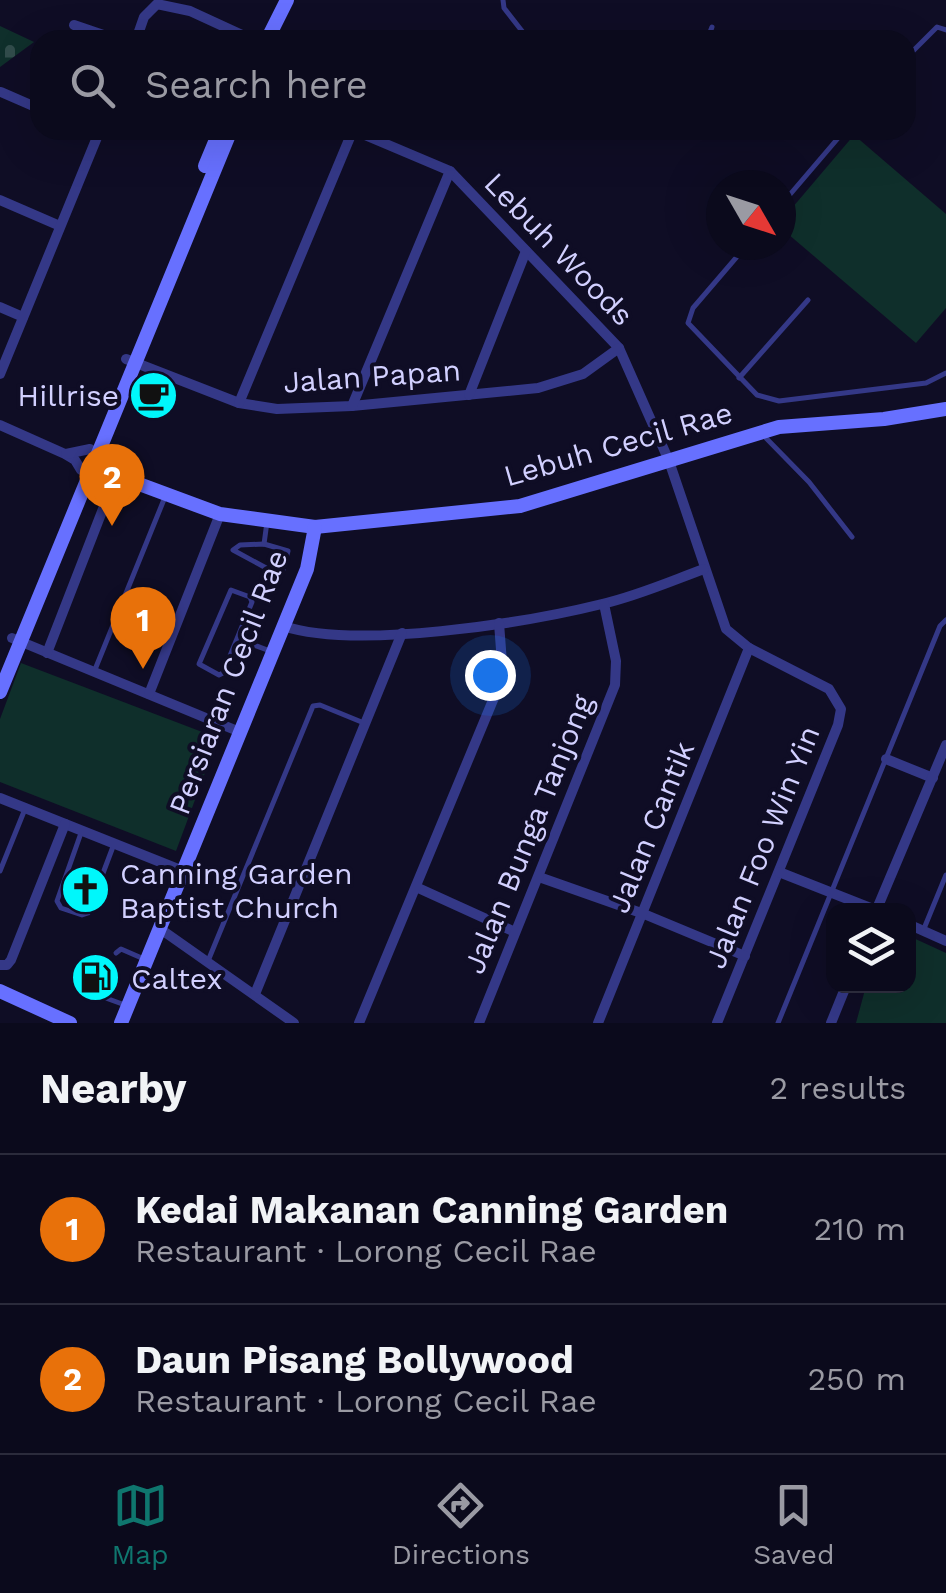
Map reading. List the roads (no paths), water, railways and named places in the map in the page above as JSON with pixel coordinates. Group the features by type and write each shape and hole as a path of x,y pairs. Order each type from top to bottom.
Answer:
{"street":[{"path":"260,30 277,0"},
{"path":"272,30 288,0"},
{"path":"140,30 144,18 157,4 190,11 233,30"},
{"path":"74,24 90,30"},
{"path":"1,92 30,105"},
{"path":"0,374 92,140"},
{"path":"0,692 16,640 216,140"},
{"path":"129,360 227,140"},
{"path":"239,402 349,140"},
{"name":"Lebuh Woods","path":"377,140 450,171 619,348 668,461"},
{"path":"352,406 450,171"},
{"path":"0,200 60,226"},
{"path":"469,396 526,251"},
{"path":"0,307 23,317"},
{"name":"Jalan Papan","path":"129,360 239,402 277,409 352,406 538,388 582,374 619,348"},
{"name":"Lebuh Cecil Rae","path":"85,472 132,481 220,514 315,527 520,506 760,432 946,409"},
{"path":"0,425 65,454 85,472"},
{"path":"65,454 93,451"},
{"name":"Lebuh Cecil Rae","path":"93,451 132,481"},
{"name":"Jalan Foo Win Yin","path":"668,461 726,629 749,648 829,689 841,708 838,725 717,1023"},
{"path":"47,652 114,478"},
{"path":"149,694 220,514"},
{"name":"Persiaran Cecil Rae","path":"121,1023 307,569 315,527"},
{"path":"283,626 310,635 402,633 499,623 604,604 704,569"},
{"name":"Jalan Bunga Tanjong","path":"478,1023 615,685 616,661 604,604"},
{"path":"359,1023 503,676 499,623"},
{"path":"255,994 402,633"},
{"path":"16,640 240,732"},
{"path":"0,669 16,640"},
{"name":"Jalan Cantik","path":"598,1023 749,648"},
{"path":"880,903 946,744"},
{"path":"886,759 933,778"},
{"path":"0,798 183,871"},
{"path":"3,965 65,824"},
{"path":"779,872 858,903"},
{"path":"539,877 644,914 745,956"},
{"path":"416,888 515,932"},
{"path":"159,928 294,1023"},
{"path":"916,928 946,941"},
{"path":"0,991 70,1023"},
{"path":"831,1023 843,993"}],"lane":[{"path":"502,0 521,30"},
{"path":"916,48 937,27 946,30"},
{"path":"796,187 836,140"},
{"path":"734,260 693,308 688,323 757,395 778,401 926,383 946,373"},
{"path":"738,378 808,300"},
{"path":"760,432 809,482 852,538"},
{"path":"94,672 166,494"},
{"path":"264,544 268,522"},
{"path":"264,544 288,551 282,573 278,575 233,550 240,545 264,544"},
{"path":"234,590 252,599 237,638 221,674 202,668 200,664 229,592 234,590"},
{"path":"778,1023 946,620"},
{"path":"237,638 272,652"},
{"path":"208,960 313,706 320,705 364,723"},
{"path":"0,871 25,808"},
{"path":"82,830 57,901 61,908 82,916 88,913 114,844"},
{"path":"924,931 946,876"},
{"path":"116,954 121,950 146,959"},
{"path":"102,988 104,997 128,1006"}],"place":[{"name":"Hillrise","path":"154,395"},
{"name":"Daun Pisang Bollywood","path":"112,526"},
{"name":"Kedai Makanan Canning Garden","path":"143,669"},
{"name":"Canning Garden Baptist Church","path":"85,890"},
{"name":"Caltex","path":"96,978"}]}
